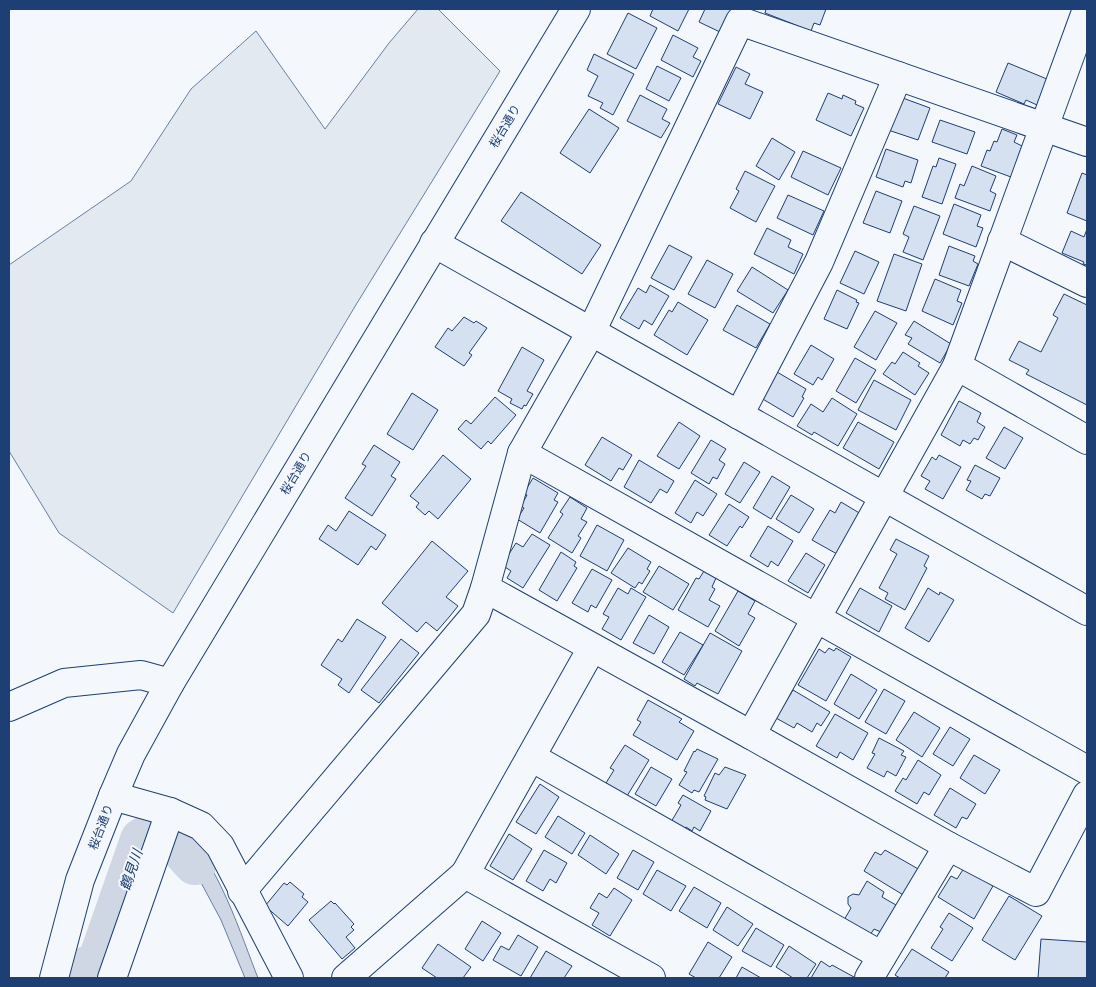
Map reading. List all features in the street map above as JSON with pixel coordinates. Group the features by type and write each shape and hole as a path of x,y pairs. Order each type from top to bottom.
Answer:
{"street":[{"name":"桜台通り","path":"56,968 80,880 113,796 131,754 170,682 576,9"},
{"path":"751,735 957,366 1087,9"},
{"path":"242,891 476,614 485,588 522,453 591,332 740,21 1087,142"},
{"path":"740,415 819,262 898,76"},
{"path":"1002,241 1087,283"},
{"path":"434,244 1087,611"},
{"path":"957,366 1087,440"},
{"path":"522,453 1087,770"},
{"path":"485,588 948,846 1036,892 1087,795"},
{"path":"346,978 465,874 592,648"},
{"path":"9,706 64,683 140,676 170,682"},
{"path":"531,757 875,967 948,846"},
{"path":"113,796 164,829 200,826 220,846 289,978"},
{"path":"112,978 164,829"},
{"path":"465,874 651,978"}],"shaded area":[{"path":"418,9 438,9 500,71 354,308 173,613 59,533 9,451 9,265 131,181 191,89 256,31 325,129 389,43"},
{"path":"152,826 182,834 194,844 206,860 227,900 258,978 245,978 221,920 191,864 173,850 148,842"}],"building":[{"path":"653,9 689,9 678,31 650,16"},
{"path":"705,9 732,9 720,32 699,22"},
{"path":"766,9 826,9 820,25 814,23 811,31 765,13"},
{"path":"628,13 657,28 636,69 607,54"},
{"path":"673,35 698,48 693,57 701,61 693,77 661,60"},
{"path":"594,54 634,74 613,115 600,108 603,103 588,96 598,76 587,70"},
{"path":"1008,63 1047,79 1037,105 1026,100 1024,104 996,92"},
{"path":"657,66 681,78 669,101 646,89"},
{"path":"736,67 750,74 745,84 763,92 750,119 718,104"},
{"path":"828,93 842,99 843,95 856,101 855,104 864,108 851,136 816,120"},
{"path":"640,95 667,109 662,119 670,123 661,138 627,121"},
{"path":"900,97 930,108 918,140 888,130"},
{"path":"589,109 619,128 590,173 560,153"},
{"path":"940,120 975,132 967,154 932,142"},
{"path":"1002,129 1017,135 1014,142 1022,146 1011,177 981,166 987,150 990,151 994,141 997,142"},
{"path":"772,138 795,152 779,180 756,166"},
{"path":"886,149 918,160 911,183 905,181 903,187 876,177"},
{"path":"803,151 841,168 828,195 791,177"},
{"path":"939,158 956,164 942,204 922,197 933,166 936,167"},
{"path":"972,166 996,176 990,191 996,194 990,211 955,198 960,184 964,186"},
{"path":"745,171 775,186 756,222 730,208 739,191 736,189"},
{"path":"1082,173 1087,175 1087,221 1067,213"},
{"path":"876,191 902,201 890,233 863,223"},
{"path":"521,192 601,245 582,274 501,221"},
{"path":"788,195 824,211 813,235 777,218"},
{"path":"954,204 981,215 977,226 983,228 976,247 943,234"},
{"path":"914,206 940,216 923,260 903,252 909,237 903,234"},
{"path":"767,228 791,240 788,247 803,254 794,274 754,254"},
{"path":"1087,229 1087,265 1062,253 1071,231 1084,237"},
{"path":"669,245 692,257 674,290 651,278"},
{"path":"949,246 975,256 973,261 978,264 969,286 939,275"},
{"path":"855,251 879,262 864,294 840,283"},
{"path":"894,254 922,264 906,311 877,301"},
{"path":"707,260 733,274 715,308 688,294"},
{"path":"752,267 788,290 773,313 737,291"},
{"path":"935,279 961,290 957,301 962,303 953,325 922,311"},
{"path":"650,285 669,296 652,325 644,320 639,329 620,318 638,288 646,293"},
{"path":"837,290 857,300 856,302 859,303 847,329 824,319"},
{"path":"1064,294 1087,305 1087,405 1026,374 1029,370 1009,360 1019,341 1041,352 1058,318 1053,315"},
{"path":"678,302 708,320 687,355 654,335 669,310 672,312"},
{"path":"737,305 770,324 756,348 723,330"},
{"path":"875,311 897,323 876,360 854,347"},
{"path":"464,317 474,323 476,321 487,328 469,353 472,355 464,366 435,347 448,328 452,331"},
{"path":"914,321 951,344 940,363 908,344 912,338 905,335"},
{"path":"811,345 834,359 822,380 818,377 813,385 794,374"},
{"path":"522,347 544,360 527,391 533,394 522,409 510,403 512,399 498,391"},
{"path":"903,352 920,363 918,366 929,373 915,395 883,374 892,362 895,364"},
{"path":"855,358 876,370 856,403 836,391"},
{"path":"777,372 806,389 802,397 804,398 793,417 761,398"},
{"path":"874,380 911,400 896,430 858,410"},
{"path":"412,393 438,410 413,450 387,434"},
{"path":"495,397 516,415 491,444 488,441 481,449 458,429 466,420 471,424"},
{"path":"832,398 857,414 838,446 814,432 812,435 797,426 811,404 823,412"},
{"path":"959,401 981,413 977,422 985,427 978,440 974,438 970,444 963,440 960,446 941,435"},
{"path":"679,422 700,436 679,469 657,456"},
{"path":"858,422 894,442 879,469 843,448"},
{"path":"1004,427 1023,438 1005,469 986,458"},
{"path":"602,437 632,455 623,470 619,468 611,481 585,465"},
{"path":"711,440 726,449 719,460 725,464 717,479 713,477 709,484 691,473"},
{"path":"374,445 400,462 391,476 396,479 372,516 345,498 366,466 362,464"},
{"path":"443,455 471,479 438,519 429,511 425,515 416,507 419,503 410,496"},
{"path":"939,455 961,467 943,499 925,489 930,481 921,476 932,457 936,460"},
{"path":"639,460 674,481 667,493 660,489 651,503 624,487"},
{"path":"744,462 760,472 740,503 725,494"},
{"path":"975,465 1000,478 990,496 985,494 982,499 966,490 971,481 967,480"},
{"path":"772,476 790,487 771,519 753,508"},
{"path":"533,478 558,493 554,500 558,502 540,533 517,519 524,508 521,506 527,495 524,493"},
{"path":"695,480 717,494 703,516 697,512 691,523 675,513"},
{"path":"791,495 814,509 799,533 776,519"},
{"path":"570,497 587,508 581,519 587,522 578,536 581,538 572,553 548,538 563,514 560,512"},
{"path":"841,502 861,514 837,554 812,540 830,510 835,513"},
{"path":"729,504 749,517 742,528 740,526 727,546 709,535"},
{"path":"349,511 386,535 376,550 371,546 358,565 319,539 328,525 336,531"},
{"path":"597,525 624,540 607,571 580,556"},
{"path":"768,526 793,541 778,566 771,561 768,567 750,556"},
{"path":"532,534 550,545 523,588 507,578 511,571 502,565 516,543 523,547"},
{"path":"896,539 929,556 924,566 927,568 905,610 885,599 888,593 879,588 897,554 890,550"},
{"path":"432,541 468,571 446,597 458,606 450,616 437,631 426,622 417,632 382,603"},
{"path":"628,548 651,562 647,569 650,571 642,584 639,582 635,588 611,573"},
{"path":"561,552 576,562 574,566 577,568 557,601 539,590"},
{"path":"806,553 825,565 808,593 788,581"},
{"path":"659,566 689,584 673,610 643,592"},
{"path":"592,569 612,580 596,608 591,605 588,612 572,603"},
{"path":"704,571 716,578 712,587 715,589 709,600 720,606 708,627 678,610 696,578 699,579"},
{"path":"618,588 628,594 631,588 646,597 621,640 602,629 609,617 603,614"},
{"path":"860,588 892,606 879,632 846,613"},
{"path":"928,588 939,595 940,592 954,600 929,642 905,628"},
{"path":"738,591 755,601 748,614 755,618 739,646 715,631"},
{"path":"649,615 669,627 654,654 633,643"},
{"path":"357,619 386,637 349,693 338,685 342,679 321,665 338,639 342,642"},
{"path":"680,632 703,645 684,675 662,662"},
{"path":"710,633 742,651 718,694 697,683 695,686 684,679"},
{"path":"401,639 419,653 379,703 361,690"},
{"path":"829,648 834,651 836,648 851,657 826,701 798,685 819,649 825,653"},
{"path":"851,674 877,690 859,719 834,704"},
{"path":"884,689 905,701 886,734 865,722"},
{"path":"793,690 830,712 821,726 817,723 812,732 797,723 794,728 776,718"},
{"path":"648,700 682,719 679,722 694,731 677,760 633,735 641,722 637,720"},
{"path":"914,712 940,728 922,757 896,740"},
{"path":"835,714 868,733 853,760 840,752 837,758 816,746"},
{"path":"950,727 970,739 953,766 933,754"},
{"path":"879,738 904,751 901,755 906,757 896,776 887,771 884,777 867,768 875,754 872,753"},
{"path":"625,745 649,760 627,796 606,783 614,770 610,768"},
{"path":"697,749 718,759 699,792 694,790 692,793 679,785 687,772 684,771 694,751"},
{"path":"974,755 1000,770 985,794 960,778"},
{"path":"918,760 941,775 929,795 924,792 917,804 895,791 903,778 906,780"},
{"path":"651,767 672,779 656,806 635,794"},
{"path":"725,767 746,775 727,809 705,800 706,797 704,796 715,773 719,775"},
{"path":"540,784 559,797 536,834 516,822"},
{"path":"950,788 976,804 967,819 962,817 956,828 934,815"},
{"path":"683,795 711,811 700,831 694,827 692,831 686,827 684,830 671,822 681,805 678,803"},
{"path":"558,816 585,833 572,854 545,837"},
{"path":"509,834 532,849 513,880 490,866"},
{"path":"590,835 619,854 606,874 578,855"},
{"path":"544,850 567,863 556,883 550,879 543,891 526,881"},
{"path":"633,850 654,862 638,890 617,878"},
{"path":"885,850 920,870 905,896 864,871 875,852 881,855"},
{"path":"964,868 993,886 974,919 938,897 951,876 957,879"},
{"path":"657,870 686,886 671,911 643,894"},
{"path":"867,881 884,892 882,897 896,905 881,932 874,929 870,935 844,920 851,908 848,904 848,897 853,894 859,895"},
{"path":"290,882 304,894 302,897 308,902 288,926 265,906 284,883 287,885"},
{"path":"694,887 721,903 707,928 679,911"},
{"path":"614,888 632,900 610,936 592,925 599,913 590,908 599,893 607,898"},
{"path":"1009,896 1042,916 1015,960 982,940"},
{"path":"331,901 354,924 351,927 354,930 346,937 355,948 342,959 309,920"},
{"path":"727,907 753,924 738,946 713,930"},
{"path":"949,913 973,928 952,961 931,948 943,929 940,927"},
{"path":"482,921 501,933 483,961 465,949"},
{"path":"756,928 784,945 771,967 742,951"},
{"path":"518,935 538,947 521,976 493,960 501,946 509,950"},
{"path":"1041,939 1087,942 1087,978 1038,978"},
{"path":"708,942 732,957 719,978 696,978 689,974"},
{"path":"438,944 471,967 463,978 437,978 422,968"},
{"path":"789,946 816,964 807,978 793,978 776,967"},
{"path":"912,949 949,972 945,978 900,978 895,975"},
{"path":"546,951 572,966 564,978 530,978"},
{"path":"821,961 830,967 832,965 854,978 811,978"},
{"path":"742,967 761,978 736,978"}],"waterway":[{"name":"鶴見川","path":"65,978 99,963 142,840 152,834 176,842 195,863"}]}
